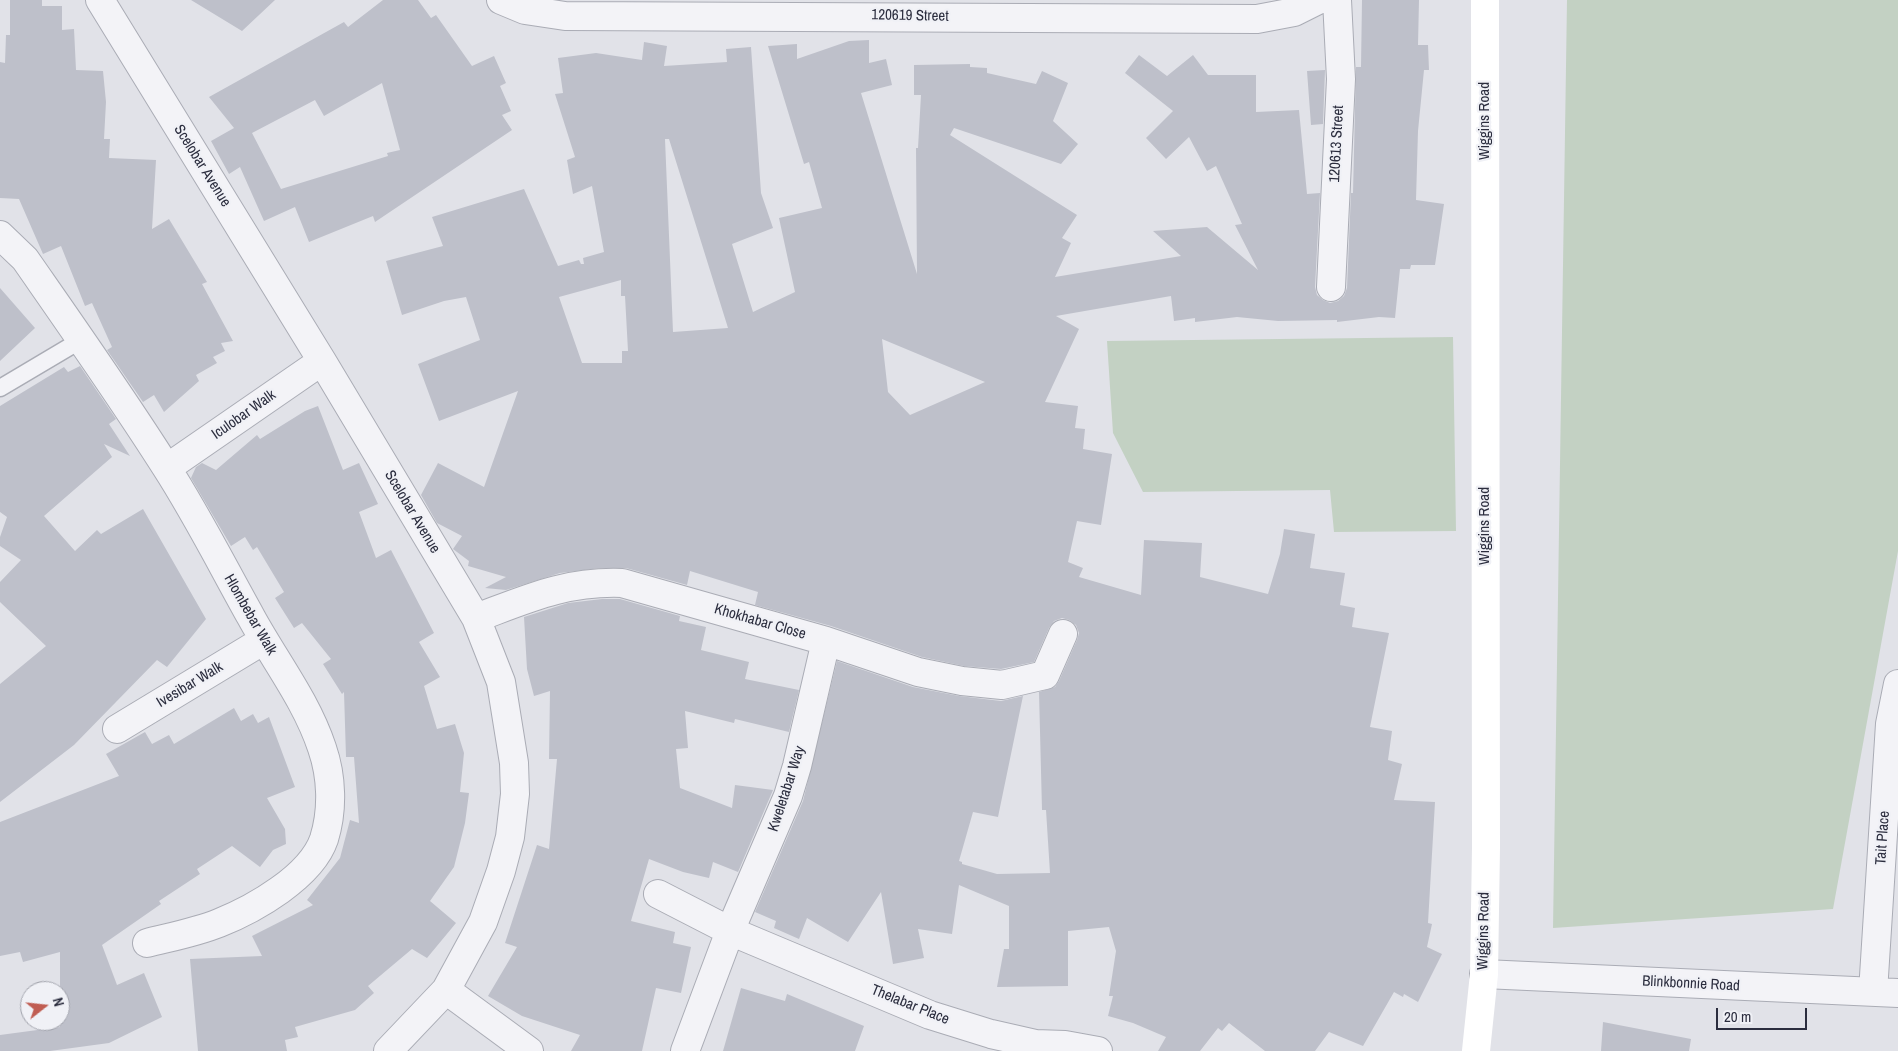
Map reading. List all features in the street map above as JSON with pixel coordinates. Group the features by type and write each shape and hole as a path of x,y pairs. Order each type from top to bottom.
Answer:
{"street":[{"name":"Scelobar Avenue","path":"100,0 322,361 476,618 501,682 514,763 515,794 510,837 495,888 483,922 446,990 388,1051"},
{"name":"120619 Street","path":"500,0 525,10 575,16 1248,18 1294,12 1318,0"},
{"name":"120613 Street","path":"1331,287 1340,79 1337,0"},
{"name":"Wiggins Road","path":"1476,1051 1484,974 1486,847 1484,0"},
{"name":"Hlombebar Walk","path":"0,235 25,259 167,468 264,640 307,709 323,750 329,776 330,809 323,841 309,864 292,880 261,903 219,923 147,943"},
{"name":"Iculobar Walk","path":"167,468 322,361"},
{"name":"Khokhabar Close","path":"476,618 549,591 573,585 596,582 622,583 826,641 918,672 962,681 1002,685 1045,675 1063,634"},
{"name":"Ivesibar Walk","path":"117,729 264,640"},
{"name":"Kweletabar Way","path":"730,931 790,789 826,641"},
{"name":"Tait Place","path":"1886,992 1890,724 1898,684"},
{"name":"Thelabar Place","path":"658,894 730,931 939,1018 991,1034 1026,1042 1065,1045 1098,1051"},
{"path":"685,1051 730,931"},
{"name":"Blinkbonnie Road","path":"1484,974 1886,992"},
{"path":"446,990 529,1051"}],"lane":[{"path":"0,388 81,340"}],"green space":[{"path":"1567,0 1898,0 1898,551 1833,909 1553,928"},
{"path":"1453,337 1456,531 1334,532 1330,490 1143,492 1113,433 1107,341"}],"building":[{"path":"10,0 42,0 42,6 62,6 62,30 74,29 76,70 103,71 106,102 104,139 110,139 109,158 156,160 152,229 169,219 207,282 202,284 233,341 221,343 225,351 213,357 217,363 196,375 199,381 164,412 154,395 143,402 107,350 112,347 92,303 85,306 61,246 43,254 19,199 0,198 0,62 5,63 6,35 10,35"},
{"path":"191,0 275,0 242,31"},
{"path":"383,0 418,0 431,18 436,15 472,66 494,56 506,83 500,86 511,111 502,115 512,130 375,222 373,216 309,242 295,207 264,221 240,167 229,174 211,141 234,128 209,97 344,22 348,27","holes":["382,83 400,150 387,153 388,156 281,189 252,133 315,100 324,116"]},
{"path":"1362,0 1419,0 1418,45 1428,45 1429,70 1424,70 1418,131 1416,200 1444,204 1435,265 1411,265 1410,269 1400,269 1395,318 1379,317 1337,322 1337,320 1278,321 1237,317 1195,322 1195,318 1174,321 1171,296 1056,316 1079,329 1045,402 1078,406 1075,428 1085,429 1083,449 1112,454 1101,525 1077,521 1068,562 1083,568 1079,577 1141,595 1144,540 1202,543 1200,577 1268,594 1280,554 1284,529 1315,534 1310,568 1345,573 1340,605 1355,608 1352,627 1389,633 1370,727 1392,731 1388,760 1402,764 1394,800 1435,802 1428,923 1432,924 1427,947 1442,954 1418,1002 1404,994 1403,997 1394,992 1363,1046 1329,1032 1315,1051 1265,1051 1229,1023 1222,1031 1218,1028 1200,1051 1158,1051 1166,1037 1133,1023 1108,1016 1113,996 1109,996 1116,951 1109,927 1068,931 1068,986 997,987 1004,949 1009,949 1009,906 959,885 952,934 918,929 924,958 893,964 881,892 848,942 807,918 799,939 774,928 776,921 755,912 803,801 837,661 913,687 959,696 1001,701 1023,696 998,817 973,812 959,861 962,864 997,874 1050,873 1046,810 1042,810 1039,692 1055,687 1059,681 1077,640 1079,633 1076,625 1062,618 1054,621 1034,662 1001,669 964,666 922,657 831,626 755,605 758,592 690,571 687,585 626,568 601,568 560,573 506,590 485,588 506,577 468,566 469,561 453,549 462,536 437,523 421,495 438,463 484,487 518,391 439,421 418,364 480,340 466,297 444,301 402,315 386,261 443,246 432,217 524,189 558,266 579,260 581,264 584,264 583,258 604,252 592,186 573,194 567,160 575,157 555,94 563,93 558,58 596,53 642,60 644,42 667,46 664,66 727,62 726,49 751,47 761,193 773,228 732,244 753,312 795,292 779,218 822,208 809,162 804,164 768,46 797,44 797,59 849,41 869,40 869,63 886,59 892,85 861,93 917,274 916,148 918,148 921,95 914,95 914,65 970,64 970,67 987,68 987,73 1036,84 1042,71 1068,83 1053,121 1078,144 1061,164 954,128 950,135 1077,215 1062,238 1071,243 1055,277 1181,256 1153,231 1207,227 1258,270 1235,225 1242,224 1216,166 1207,171 1189,137 1166,159 1146,138 1173,111 1125,73 1139,55 1167,76 1193,55 1208,75 1256,75 1256,112 1299,110 1307,194 1320,193 1315,287 1317,295 1330,303 1338,301 1344,296 1347,288 1351,193 1353,193 1356,67 1361,67","holes":["665,139 669,139 728,328 673,332","621,280 621,296 625,296 628,351 622,351 622,363 582,363 559,297","882,339 985,382 910,415 888,392"]},
{"path":"1325,70 1323,124 1311,125 1307,71"},
{"path":"0,288 35,328 0,361"},
{"path":"80,366 116,419 109,424 130,456 104,444 112,457 44,516 75,551 97,530 101,534 143,509 206,619 167,667 157,660 74,745 0,802 0,684 46,646 0,602 0,582 21,560 0,546 0,537 7,517 0,512 0,406 64,367 68,372"},
{"path":"318,406 343,470 359,463 378,504 359,512 376,558 391,550 434,633 419,642 440,677 424,686 437,729 455,724 464,753 460,792 469,793 465,823 454,867 430,901 456,923 427,958 412,949 368,986 374,993 355,1010 295,1027 298,1037 285,1040 287,1051 198,1051 190,959 262,956 252,936 313,905 307,900 340,858 350,820 359,823 354,757 346,757 344,692 342,694 323,664 331,659 302,623 294,628 275,598 284,592 257,547 253,550 245,537 231,546 191,478 196,467 202,463 216,470 257,435 260,439 305,411"},
{"path":"620,599 680,616 679,621 706,627 701,650 749,662 745,679 799,690 789,732 735,719 734,723 685,711 688,748 676,749 680,788 732,808 735,785 773,790 738,872 713,862 709,878 683,872 649,859 631,921 675,932 673,943 691,947 681,993 656,988 642,1051 571,1051 580,1035 522,1016 488,996 517,947 505,943 537,845 549,849 557,759 549,759 550,691 534,696 527,669 524,617 568,603"},
{"path":"234,708 241,721 253,714 258,723 269,717 295,787 267,798 285,829 286,844 273,850 260,867 232,846 197,869 200,874 159,901 161,904 102,945 117,985 144,973 162,1017 109,1043 50,1051 0,1051 0,1035 30,1031 70,1031 70,981 60,981 60,952 23,962 20,952 0,956 0,822 119,776 106,754 145,732 152,744 169,735 174,744"},
{"path":"741,988 785,1001 787,994 864,1026 855,1051 723,1051"},
{"path":"1603,1022 1691,1039 1689,1051 1601,1051"}]}
